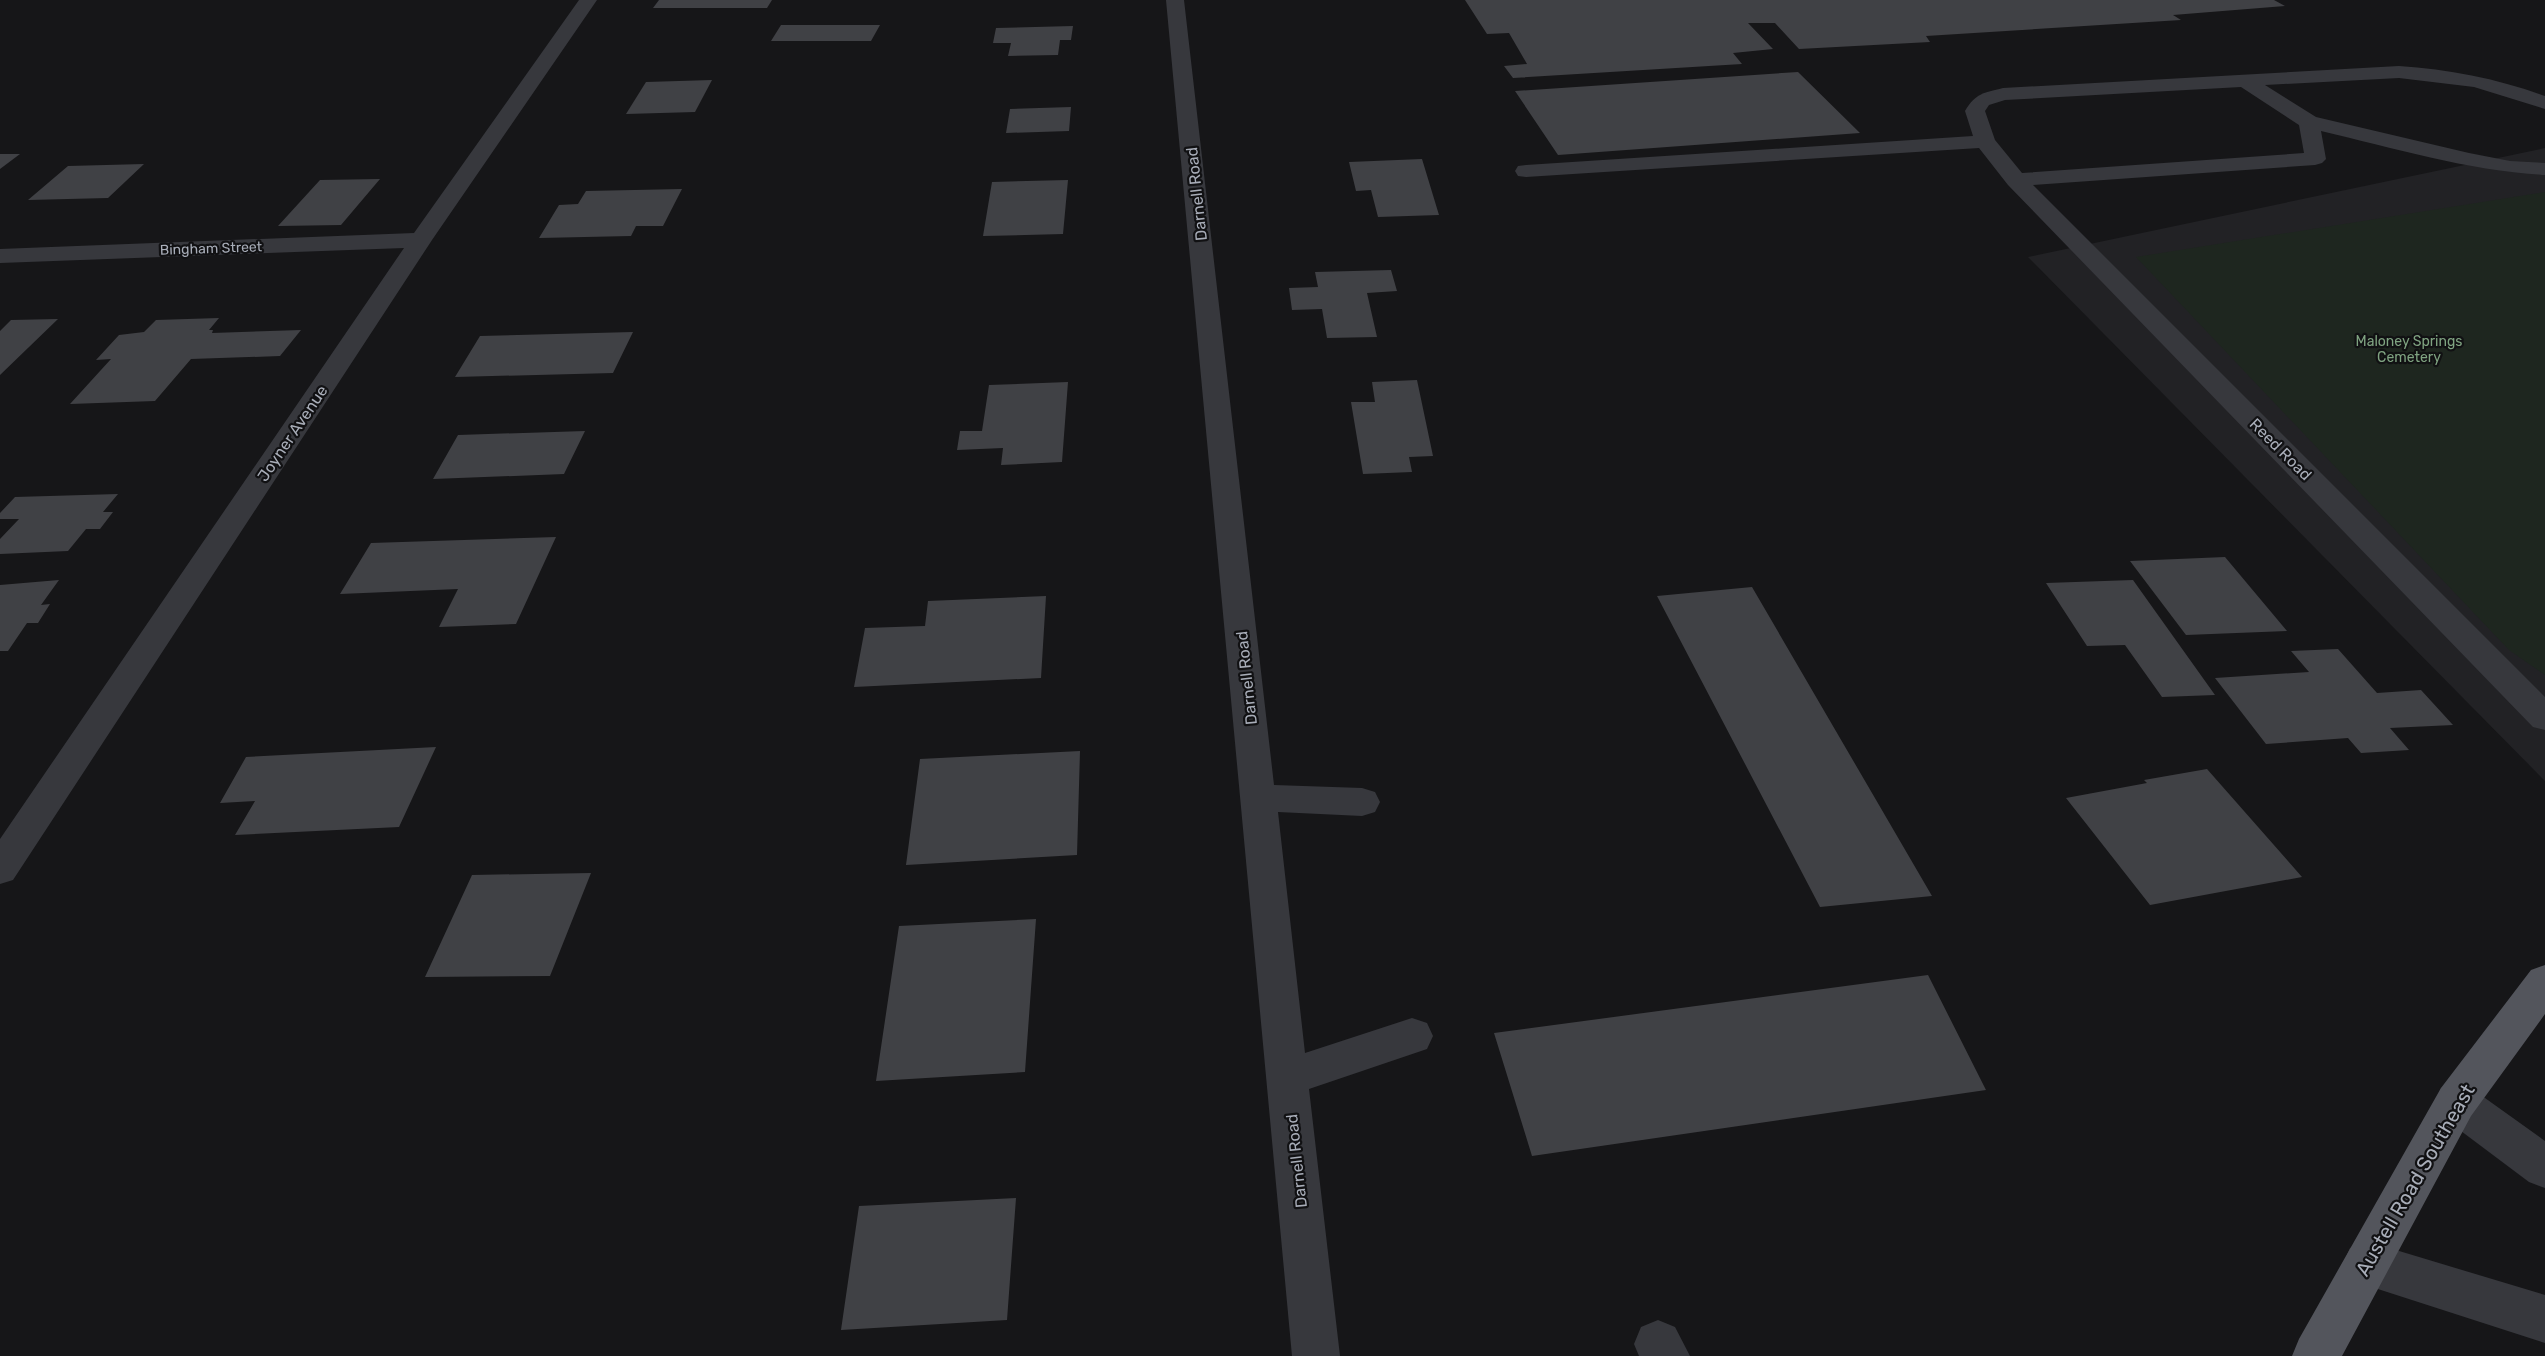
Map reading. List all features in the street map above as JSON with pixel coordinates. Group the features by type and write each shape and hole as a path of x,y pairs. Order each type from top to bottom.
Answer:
{"main road":[{"name":"Austell Road Southeast","path":"2316,1356 2456,1102 2545,982"}],"street":[{"name":"Joyner Avenue","path":"0,869 421,240 588,0"},
{"name":"Darnell Road","path":"1175,0 1316,1356"},
{"name":"Reed Road","path":"2545,103 2477,81 2438,74 2399,72 2003,94 1981,100 1975,111 1985,141 2016,180 2545,718"},
{"path":"2242,79 2309,122 2469,159 2510,167 2545,169"},
{"path":"2016,180 2315,159 2309,122"},
{"path":"1526,171 1985,141"},
{"name":"Bingham Street","path":"0,256 421,240"},
{"path":"1258,798 1362,802"},
{"path":"1287,1078 1412,1036"},
{"path":"2456,1102 2545,1167"},
{"path":"2366,1264 2545,1319"}],"shaded area":[{"name":"Maloney Springs Cemetery","path":"2545,148 2545,781 2028,257"}],"green space":[{"name":"Maloney Springs Cemetery","path":"2545,192 2545,675 2509,650 2136,257"}],"building":[{"path":"659,0 772,0 767,8 653,8"},
{"path":"1465,0 2274,0 2285,6 2173,15 2181,20 1926,36 1930,42 1799,49 1775,23 1748,23 1773,49 1733,53 1742,64 1513,78 1504,66 1527,64 1509,33 1487,34"},
{"path":"781,25 880,25 871,41 771,41"},
{"path":"1073,26 1071,40 1060,40 1058,55 1008,56 1011,43 993,43 996,28"},
{"path":"1798,72 1860,133 1558,155 1515,91"},
{"path":"712,80 695,112 626,114 646,82"},
{"path":"1071,107 1069,131 1006,133 1010,109"},
{"path":"0,154 20,154 0,169"},
{"path":"1422,159 1439,215 1378,217 1371,190 1356,191 1349,162"},
{"path":"144,164 108,198 28,200 68,166"},
{"path":"380,179 341,225 278,226 320,180"},
{"path":"1068,180 1063,234 983,236 992,182"},
{"path":"682,189 663,226 636,226 631,236 539,238 559,205 578,204 586,191"},
{"path":"1391,270 1397,291 1367,293 1377,337 1327,338 1322,309 1292,310 1289,288 1318,287 1315,272"},
{"path":"219,318 209,330 213,330 212,333 301,330 280,356 191,359 155,401 70,404 111,359 96,360 119,335 144,332 156,320"},
{"path":"58,319 0,375 0,331 11,320"},
{"path":"633,332 613,373 455,377 480,336"},
{"path":"1417,380 1433,456 1409,457 1412,472 1363,474 1351,402 1375,402 1372,382"},
{"path":"1068,382 1062,462 1001,465 1003,448 957,450 960,431 982,431 989,385"},
{"path":"585,431 564,474 433,479 458,435"},
{"path":"118,494 103,512 113,512 100,529 86,529 68,551 0,554 0,539 19,519 0,519 0,513 15,497"},
{"path":"556,537 516,624 439,627 458,589 340,594 371,543"},
{"path":"2225,557 2287,631 2186,635 2130,561"},
{"path":"59,580 41,605 50,604 38,623 27,623 8,651 0,651 0,585"},
{"path":"2133,580 2215,695 2162,697 2125,645 2087,646 2046,583"},
{"path":"1752,587 1932,896 1820,907 1657,596"},
{"path":"1046,596 1041,678 854,687 865,628 925,626 928,601"},
{"path":"2338,649 2377,693 2421,690 2453,725 2390,728 2409,750 2361,753 2348,738 2266,744 2215,678 2309,672 2291,651"},
{"path":"436,747 399,827 235,835 255,801 220,803 246,757"},
{"path":"1080,751 1077,855 906,865 920,759"},
{"path":"2207,769 2302,877 2150,905 2066,798 2147,783 2144,780"},
{"path":"591,873 550,976 425,977 472,875"},
{"path":"1036,919 1025,1072 876,1081 899,926"},
{"path":"1928,975 1986,1090 1532,1156 1494,1033"},
{"path":"1016,1198 1007,1320 841,1330 859,1206"}]}
